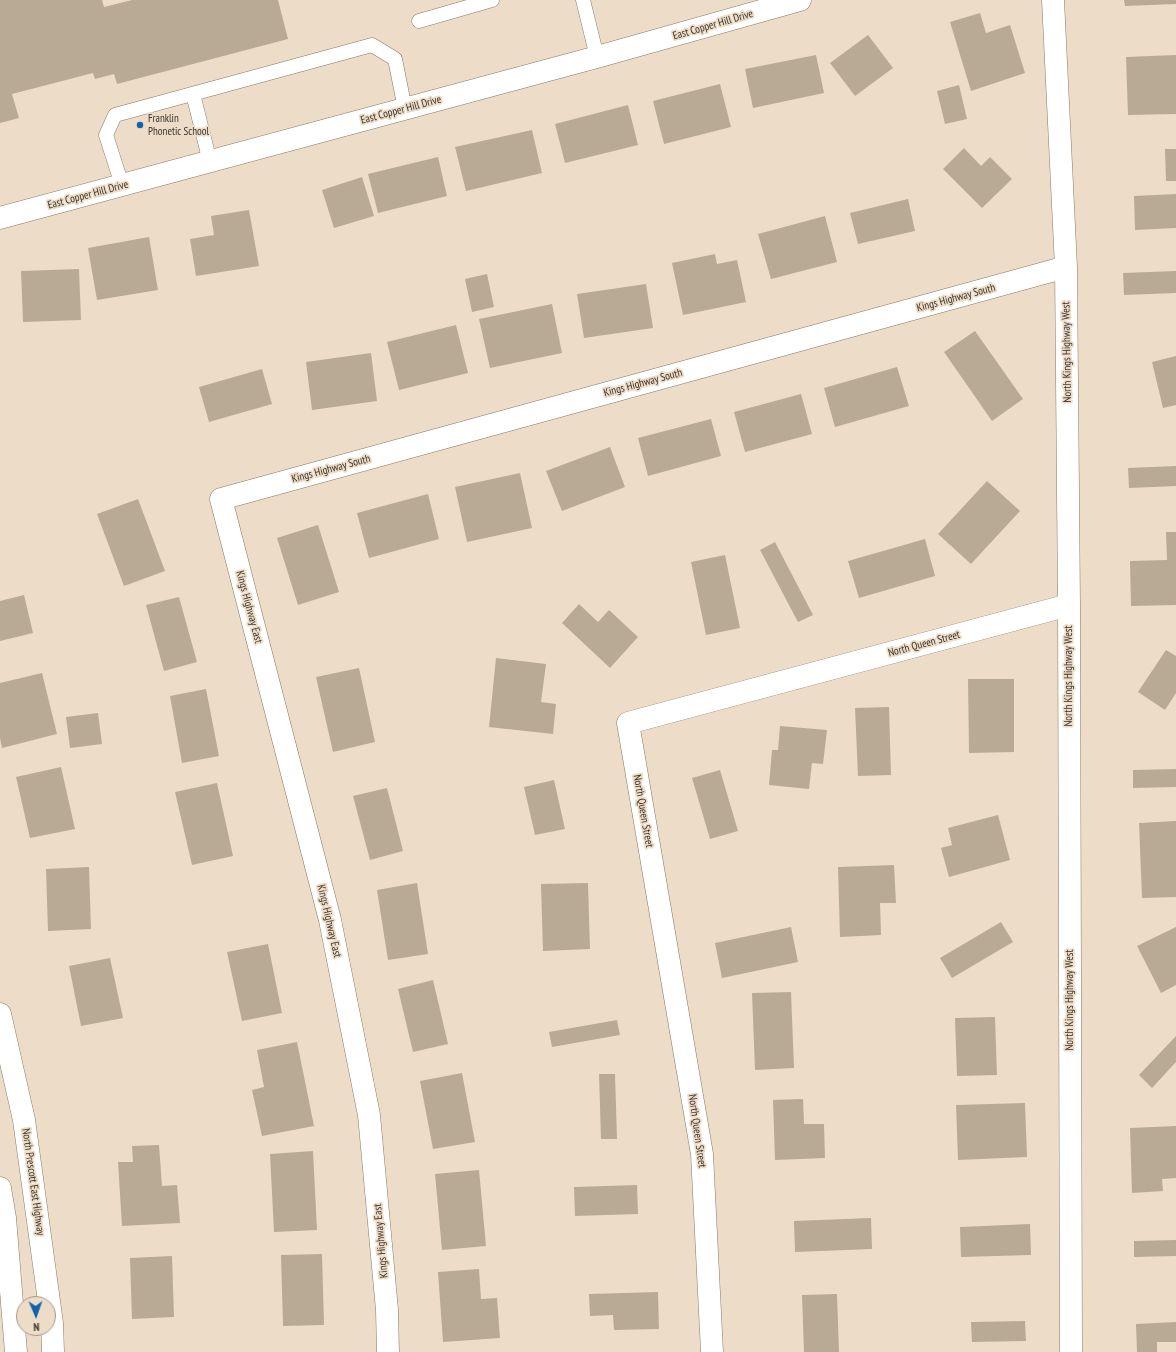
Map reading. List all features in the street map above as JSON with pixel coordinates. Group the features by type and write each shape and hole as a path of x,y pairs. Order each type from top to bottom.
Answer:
{"street":[{"name":"East Copper Hill Drive","path":"0,218 597,57 800,0"},
{"name":"North Kings Highway West","path":"1053,0 1066,267 1069,605 1071,1352"},
{"name":"Kings Highway South","path":"220,499 1066,267"},
{"name":"Kings Highway East","path":"220,499 330,920 369,1114 387,1310 388,1352"},
{"name":"North Queen Street","path":"712,1352 702,1154 628,723 1069,605"},
{"name":"North Prescott East Highway","path":"0,1014 24,1120 52,1323 53,1352"},
{"path":"0,1188 5,1218 16,1352"}],"lane":[{"path":"419,21 492,0"},
{"path":"583,0 597,57"},
{"path":"122,186 106,135 116,115 372,45 395,60 405,109"},
{"path":"193,94 210,162"}],"building":[{"path":"0,0 102,0 104,7 132,0 278,0 288,39 117,84 114,74 95,79 93,73 12,94 19,118 0,123"},
{"path":"1124,0 1176,0 1176,4 1125,6"},
{"path":"980,13 986,33 1010,25 1025,73 971,91 950,22"},
{"path":"868,35 893,68 855,96 830,63"},
{"path":"816,55 824,93 753,108 745,69"},
{"path":"1176,55 1176,114 1128,115 1126,57"},
{"path":"720,84 731,127 664,144 653,101"},
{"path":"959,85 967,119 945,124 937,91"},
{"path":"628,105 638,145 565,163 555,124"},
{"path":"532,130 542,173 466,191 455,147"},
{"path":"964,148 981,166 990,157 1012,179 982,208 943,169"},
{"path":"1165,149 1176,149 1176,181 1166,181"},
{"path":"438,157 447,196 378,213 368,174"},
{"path":"362,177 374,216 334,228 322,190"},
{"path":"1176,194 1176,228 1135,230 1134,196"},
{"path":"908,199 915,231 858,244 850,213"},
{"path":"249,210 259,266 196,276 190,239 214,235 211,216"},
{"path":"825,216 837,262 771,279 758,234"},
{"path":"149,237 158,290 97,300 88,248"},
{"path":"715,254 717,264 737,260 746,302 683,315 672,263"},
{"path":"79,269 81,320 23,322 21,271"},
{"path":"1176,271 1176,293 1124,295 1123,273"},
{"path":"487,274 494,307 472,312 465,279"},
{"path":"646,284 653,328 584,338 577,294"},
{"path":"552,304 562,353 490,368 479,319"},
{"path":"456,325 468,373 399,390 387,342"},
{"path":"975,331 1023,399 992,421 944,352"},
{"path":"371,353 377,401 312,410 306,362"},
{"path":"1176,356 1176,405 1163,408 1152,362"},
{"path":"897,367 909,406 835,427 824,388"},
{"path":"262,369 272,404 209,422 199,387"},
{"path":"801,394 812,434 745,452 734,412"},
{"path":"711,419 721,456 648,476 638,438"},
{"path":"610,447 625,487 562,511 546,471"},
{"path":"1176,466 1176,486 1129,488 1128,468"},
{"path":"520,473 532,528 467,542 455,487"},
{"path":"987,481 1020,511 971,564 938,534"},
{"path":"428,494 439,539 369,558 357,513"},
{"path":"138,499 165,571 124,586 97,514"},
{"path":"318,525 339,592 298,605 277,538"},
{"path":"1166,532 1176,532 1176,605 1131,606 1130,561 1167,560"},
{"path":"925,539 935,576 859,598 848,561"},
{"path":"775,542 813,615 798,622 760,550"},
{"path":"725,555 740,628 706,635 691,562"},
{"path":"24,595 33,633 0,641 0,601"},
{"path":"179,597 197,662 164,671 146,605"},
{"path":"579,604 598,622 609,610 638,637 610,668 562,623"},
{"path":"1166,650 1176,656 1176,693 1165,710 1138,692"},
{"path":"496,658 546,664 541,702 556,704 553,734 489,727"},
{"path":"359,668 375,742 333,752 316,677"},
{"path":"42,673 57,734 2,748 0,738 0,683"},
{"path":"968,679 1014,679 1014,752 969,753"},
{"path":"206,689 219,756 182,763 170,696"},
{"path":"889,707 891,775 858,776 855,708"},
{"path":"98,713 102,744 70,748 66,717"},
{"path":"780,726 827,730 823,764 812,763 809,789 769,785 772,750 778,750"},
{"path":"61,767 75,829 30,838 16,777"},
{"path":"1176,769 1176,787 1133,788 1133,770"},
{"path":"720,770 738,831 710,839 692,778"},
{"path":"554,780 565,829 535,835 524,787"},
{"path":"217,783 233,856 192,865 175,792"},
{"path":"387,788 403,851 370,860 353,796"},
{"path":"998,815 1010,860 949,877 941,848 952,845 948,828"},
{"path":"1176,821 1176,897 1142,898 1139,823"},
{"path":"894,865 896,903 880,903 881,935 840,937 838,867"},
{"path":"89,867 91,929 48,931 46,869"},
{"path":"417,883 428,954 388,960 377,890"},
{"path":"588,883 590,949 543,951 541,884"},
{"path":"1001,922 1013,942 952,978 940,958"},
{"path":"791,927 798,962 722,978 715,943"},
{"path":"1176,927 1176,985 1161,993 1137,946"},
{"path":"268,944 282,1013 242,1021 227,952"},
{"path":"110,958 123,1018 81,1026 69,966"},
{"path":"433,980 448,1044 413,1052 398,989"},
{"path":"791,992 794,1068 755,1070 752,993"},
{"path":"995,1017 997,1075 957,1076 955,1018"},
{"path":"617,1020 620,1035 552,1047 549,1032"},
{"path":"1176,1036 1176,1062 1152,1088 1139,1075"},
{"path":"297,1042 314,1126 262,1136 252,1090 264,1087 257,1050"},
{"path":"462,1073 475,1142 433,1149 420,1081"},
{"path":"599,1074 615,1074 617,1139 601,1139"},
{"path":"803,1099 804,1124 824,1124 825,1158 775,1160 773,1100"},
{"path":"1025,1103 1027,1157 958,1160 956,1105"},
{"path":"1176,1126 1176,1178 1162,1179 1163,1191 1132,1193 1130,1128"},
{"path":"159,1145 162,1186 177,1185 180,1223 122,1226 118,1162 133,1162 132,1146"},
{"path":"313,1151 317,1230 274,1232 270,1154"},
{"path":"479,1170 486,1246 442,1250 435,1174"},
{"path":"637,1185 638,1214 575,1216 574,1187"},
{"path":"871,1218 872,1249 795,1252 794,1221"},
{"path":"1030,1224 1031,1255 961,1257 960,1227"},
{"path":"1176,1240 1176,1256 1134,1257 1134,1241"},
{"path":"322,1254 324,1325 283,1326 281,1255"},
{"path":"172,1256 174,1317 132,1319 130,1258"},
{"path":"479,1269 481,1299 497,1298 500,1338 443,1342 438,1272"},
{"path":"658,1292 659,1329 614,1330 613,1315 590,1316 589,1294"},
{"path":"837,1294 839,1352 804,1352 802,1295"},
{"path":"1025,1321 1026,1341 972,1342 971,1322"},
{"path":"1176,1322 1176,1342 1157,1342 1157,1352 1137,1352 1136,1324"}],"place":[{"name":"Franklin Phonetic School","path":"140,125"}]}
